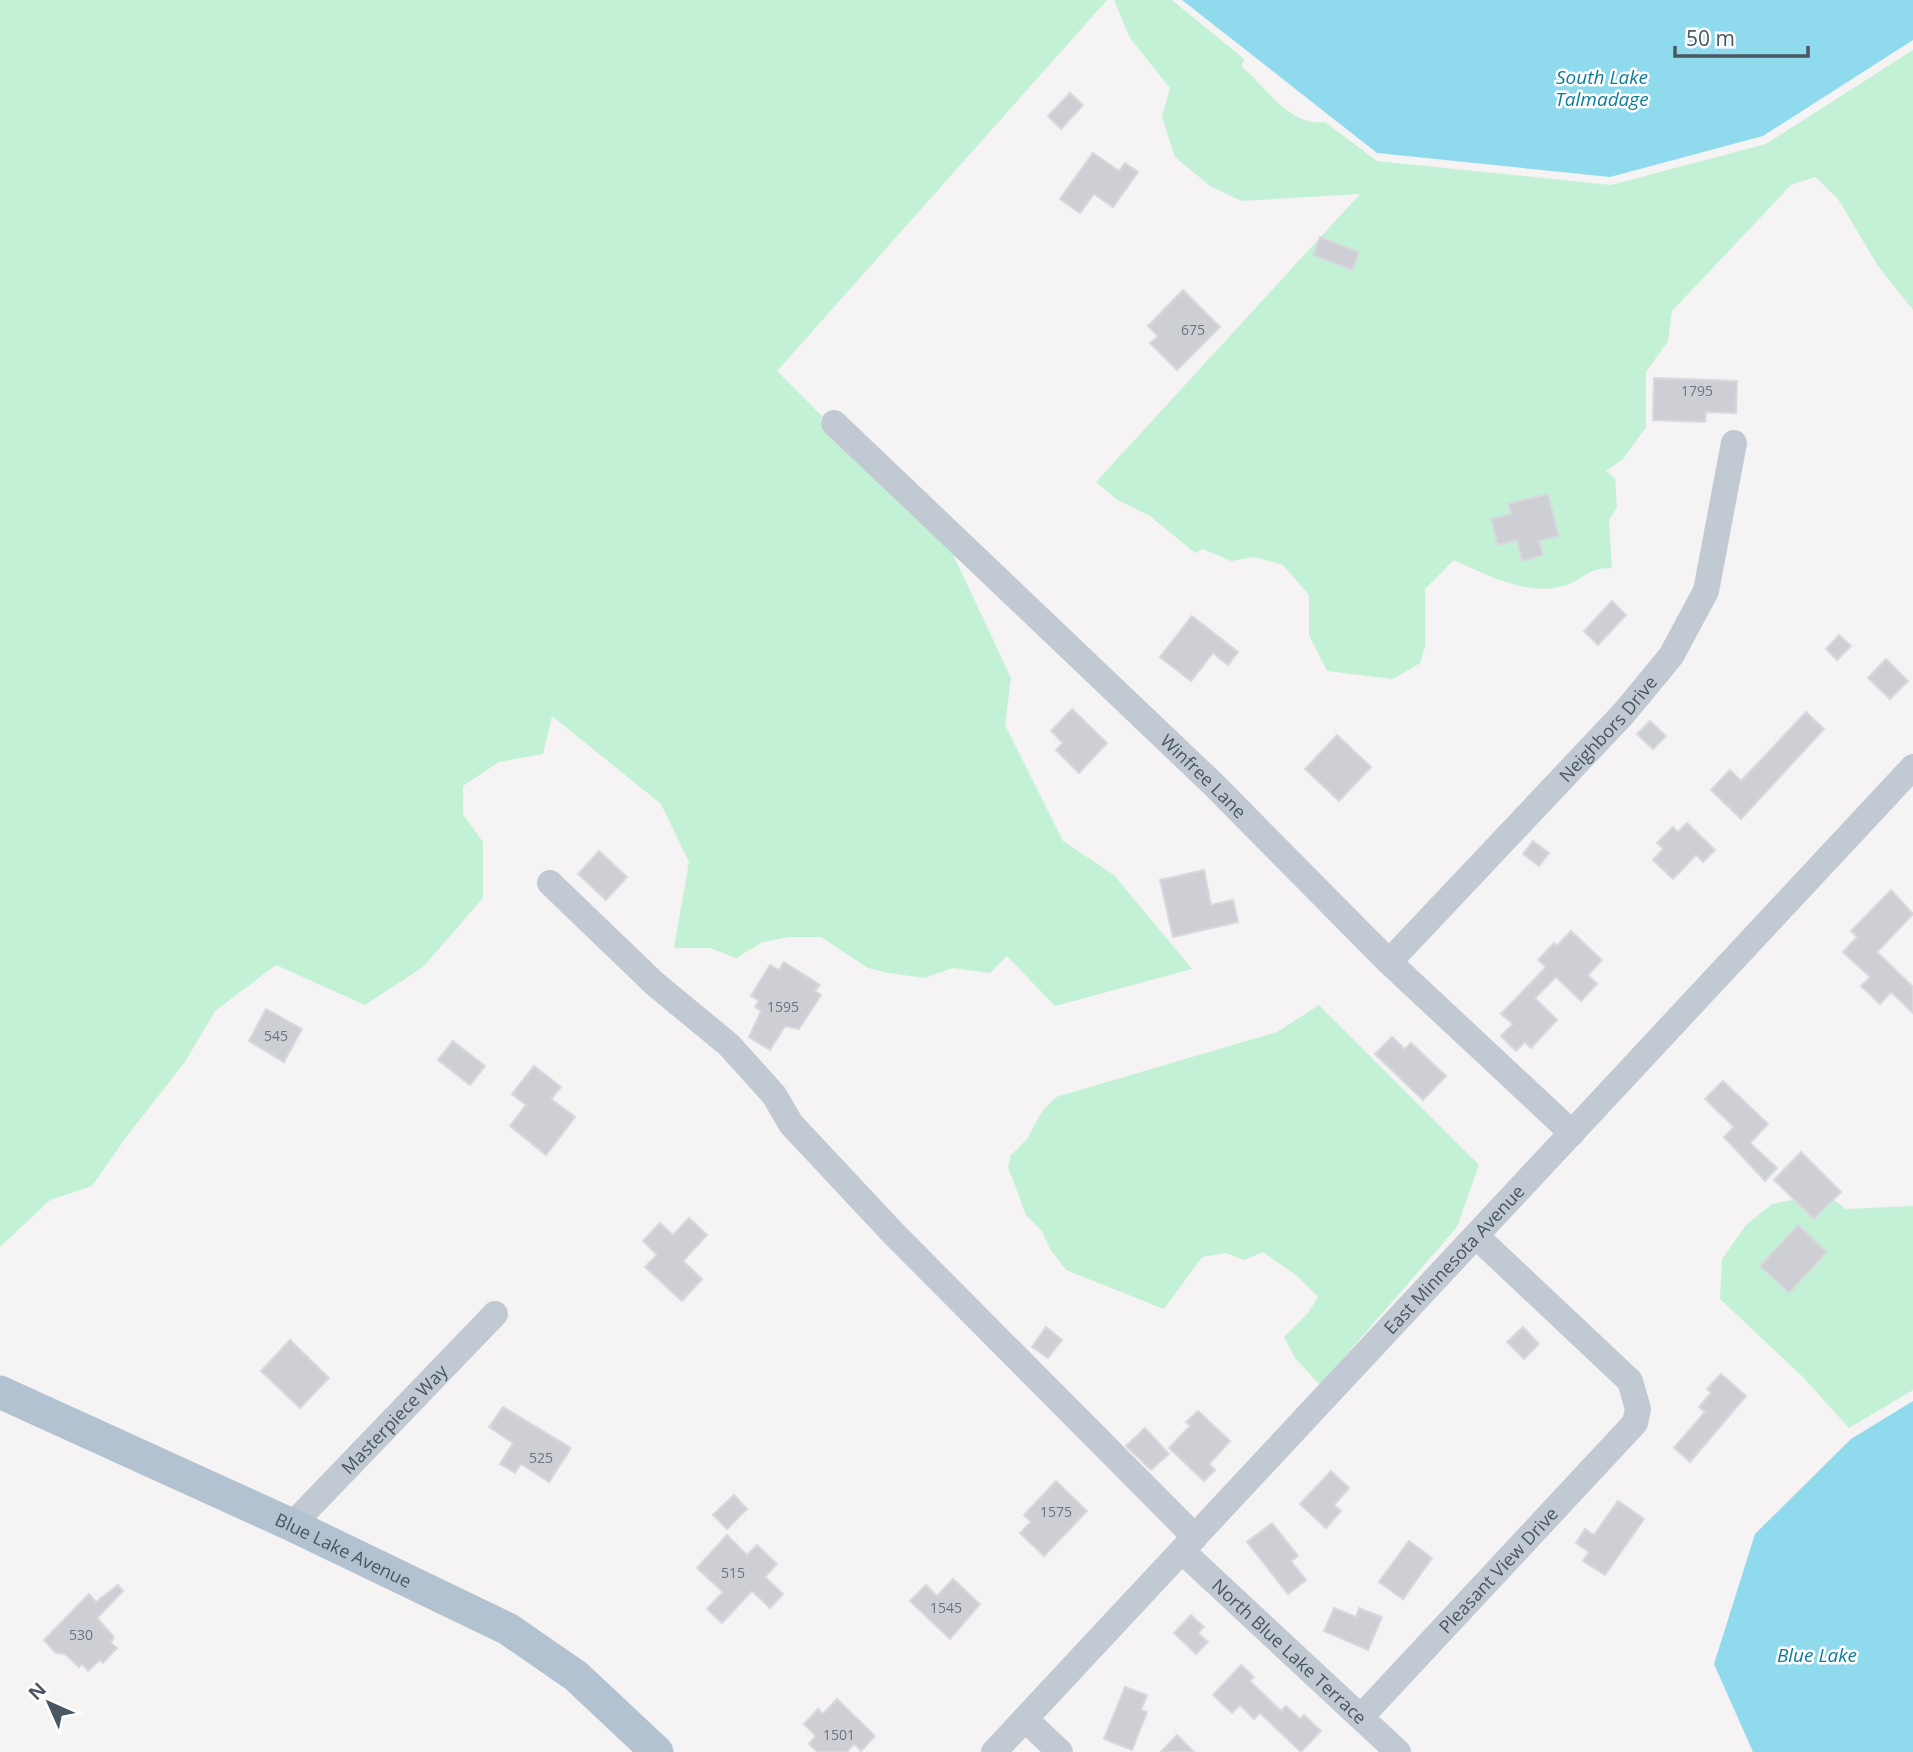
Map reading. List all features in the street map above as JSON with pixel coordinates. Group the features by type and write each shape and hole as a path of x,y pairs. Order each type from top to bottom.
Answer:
{"main road":[{"name":"Blue Lake Avenue","path":"0,1392 292,1525 533,1643 576,1676 657,1752"}],"street":[{"name":"Winfree Lane","path":"834,423 1214,785 1389,962 1572,1133"},
{"name":"Neighbors Drive","path":"1389,962 1625,713 1671,656 1706,591 1734,443"},
{"name":"East Minnesota Avenue","path":"994,1752 1913,767"},
{"name":"North Blue Lake Terrace","path":"550,883 655,984 729,1045 774,1096 791,1124 893,1233 1189,1544 1398,1752"},
{"name":"Pleasant View Drive","path":"1361,1717 1634,1423 1638,1409 1630,1381 1476,1236"},
{"name":"Masterpiece Way","path":"292,1525 495,1314"},
{"path":"1025,1719 1060,1752"}],"green space":[{"path":"0,0 1107,0 777,371 822,416 820,422 907,511 951,550 1011,678 1005,725 1063,841 1114,875 1192,969 1055,1006 1007,956 990,973 953,968 924,978 868,968 821,937 789,937 763,942 736,958 710,948 674,948 689,862 661,804 552,716 543,754 499,762 463,786 463,814 483,842 483,898 423,967 365,1005 276,965 215,1011 185,1062 92,1186 50,1200 0,1247"},
{"path":"1114,0 1172,0 1244,59 1242,67 1290,112 1312,122 1325,122 1377,161 1611,185 1766,144 1913,50 1913,310 1878,266 1838,199 1815,177 1791,185 1672,311 1668,341 1646,372 1646,427 1623,459 1606,471 1615,478 1617,507 1609,520 1612,568 1595,570 1563,586 1534,588 1507,582 1454,560 1425,589 1425,647 1420,663 1393,679 1327,671 1309,635 1309,595 1283,565 1255,557 1231,561 1203,549 1195,553 1150,516 1116,499 1096,482 1360,194 1242,201 1210,186 1175,157 1162,117 1170,88 1130,38"},
{"path":"1319,1005 1479,1165 1457,1227 1320,1385 1295,1358 1284,1337 1308,1313 1318,1297 1296,1275 1263,1252 1244,1260 1226,1253 1202,1257 1164,1309 1066,1270 1050,1249 1042,1231 1026,1215 1008,1167 1011,1155 1027,1139 1043,1110 1056,1097 1277,1032"},
{"path":"1825,1193 1846,1209 1913,1206 1913,1390 1849,1428 1804,1378 1720,1299 1722,1259 1746,1225 1772,1204"}],"water":[{"name":"South Lake Talmadage","path":"1182,0 1913,0 1913,40 1763,136 1610,177 1377,153"},
{"name":"Blue Lake","path":"1913,1401 1913,1752 1753,1752 1714,1664 1755,1534 1851,1439"}],"building":[{"path":"1070,93 1083,105 1061,129 1048,116"},
{"path":"1093,153 1119,171 1125,163 1138,172 1113,207 1094,194 1080,213 1060,199"},
{"path":"1320,237 1359,252 1352,270 1313,255"},
{"path":"1183,290 1220,327 1177,370 1150,343 1158,336 1148,326"},
{"path":"1654,378 1737,381 1736,413 1706,412 1705,422 1653,420"},
{"path":"1548,494 1559,536 1539,541 1543,555 1522,561 1517,540 1498,545 1491,519 1511,514 1508,504"},
{"path":"1612,601 1626,615 1598,645 1584,631"},
{"path":"1192,616 1238,652 1228,665 1213,653 1191,681 1160,657"},
{"path":"1839,635 1851,646 1837,660 1826,649"},
{"path":"1886,659 1908,681 1890,699 1868,678"},
{"path":"1072,709 1107,743 1079,773 1056,750 1063,743 1051,731"},
{"path":"1806,712 1824,729 1741,819 1711,790 1730,770 1741,781"},
{"path":"1650,721 1666,736 1653,749 1637,734"},
{"path":"1337,735 1371,767 1339,801 1305,769"},
{"path":"1687,823 1715,850 1703,862 1696,855 1673,879 1653,860 1663,849 1657,843 1673,827 1678,832"},
{"path":"1533,841 1549,853 1539,866 1523,854"},
{"path":"599,851 627,877 606,900 578,874"},
{"path":"1204,870 1211,905 1233,900 1238,922 1173,937 1160,880"},
{"path":"1891,890 1913,914 1877,952 1913,987 1913,1013 1891,992 1880,1004 1861,986 1870,977 1843,952 1857,937 1851,931"},
{"path":"1571,931 1602,960 1588,975 1597,984 1581,1001 1556,977 1535,998 1557,1020 1531,1048 1525,1042 1516,1051 1501,1036 1513,1024 1501,1014 1546,967 1538,960 1554,943 1557,946"},
{"path":"784,962 820,985 815,991 821,995 799,1029 785,1026 770,1050 749,1037 761,1011 755,1007 759,1001 751,996 770,965 779,970"},
{"path":"266,1009 302,1029 284,1062 249,1041"},
{"path":"1392,1037 1405,1049 1411,1043 1446,1076 1423,1100 1375,1054"},
{"path":"453,1041 485,1066 470,1085 438,1060"},
{"path":"534,1066 561,1087 551,1099 575,1117 546,1155 510,1126 526,1105 512,1094"},
{"path":"1723,1081 1768,1124 1750,1143 1777,1168 1765,1181 1724,1137 1734,1127 1705,1099"},
{"path":"1801,1152 1841,1192 1814,1219 1774,1180"},
{"path":"689,1218 707,1235 683,1261 702,1279 682,1301 645,1267 657,1255 643,1241 660,1223 673,1235"},
{"path":"1798,1225 1827,1252 1789,1293 1760,1266"},
{"path":"1046,1327 1062,1340 1048,1358 1032,1347"},
{"path":"1523,1327 1539,1344 1524,1359 1507,1342"},
{"path":"290,1340 329,1378 300,1408 261,1371"},
{"path":"1721,1374 1746,1396 1690,1462 1674,1448 1705,1412 1699,1407 1711,1393 1707,1389"},
{"path":"503,1407 571,1448 549,1482 521,1464 515,1473 500,1464 513,1443 489,1427"},
{"path":"1198,1411 1230,1441 1209,1464 1215,1470 1204,1481 1169,1448 1190,1426 1186,1422"},
{"path":"1145,1428 1169,1454 1151,1470 1126,1446"},
{"path":"1331,1471 1349,1488 1334,1505 1341,1511 1326,1528 1300,1504"},
{"path":"1056,1481 1087,1511 1044,1556 1020,1533 1031,1522 1024,1515"},
{"path":"734,1495 747,1509 727,1529 713,1515"},
{"path":"1618,1501 1644,1519 1605,1575 1583,1561 1589,1552 1576,1543 1585,1529 1594,1535"},
{"path":"1272,1523 1298,1556 1291,1561 1306,1580 1288,1594 1247,1542"},
{"path":"727,1535 747,1555 757,1545 777,1564 765,1577 783,1594 770,1608 752,1591 722,1623 707,1609 723,1592 697,1568"},
{"path":"1409,1541 1432,1558 1403,1599 1379,1582"},
{"path":"953,1579 980,1604 950,1639 910,1601 926,1585 937,1596"},
{"path":"118,1585 123,1591 97,1618 114,1637 111,1643 117,1648 103,1663 100,1660 88,1671 82,1664 79,1667 65,1654 56,1653 44,1640 89,1594 96,1602"},
{"path":"1334,1608 1356,1617 1359,1608 1382,1617 1368,1650 1324,1631"},
{"path":"1191,1615 1204,1627 1198,1633 1208,1642 1196,1654 1174,1633"},
{"path":"1241,1665 1254,1677 1250,1681 1281,1711 1286,1706 1300,1719 1304,1715 1321,1731 1301,1752 1260,1713 1254,1719 1240,1705 1232,1713 1213,1695"},
{"path":"1125,1687 1147,1695 1141,1710 1147,1712 1132,1750 1104,1739"},
{"path":"837,1699 875,1736 861,1751 854,1744 847,1752 818,1752 809,1744 816,1736 804,1724 818,1709 823,1714"},
{"path":"1177,1735 1194,1752 1161,1752"}]}
